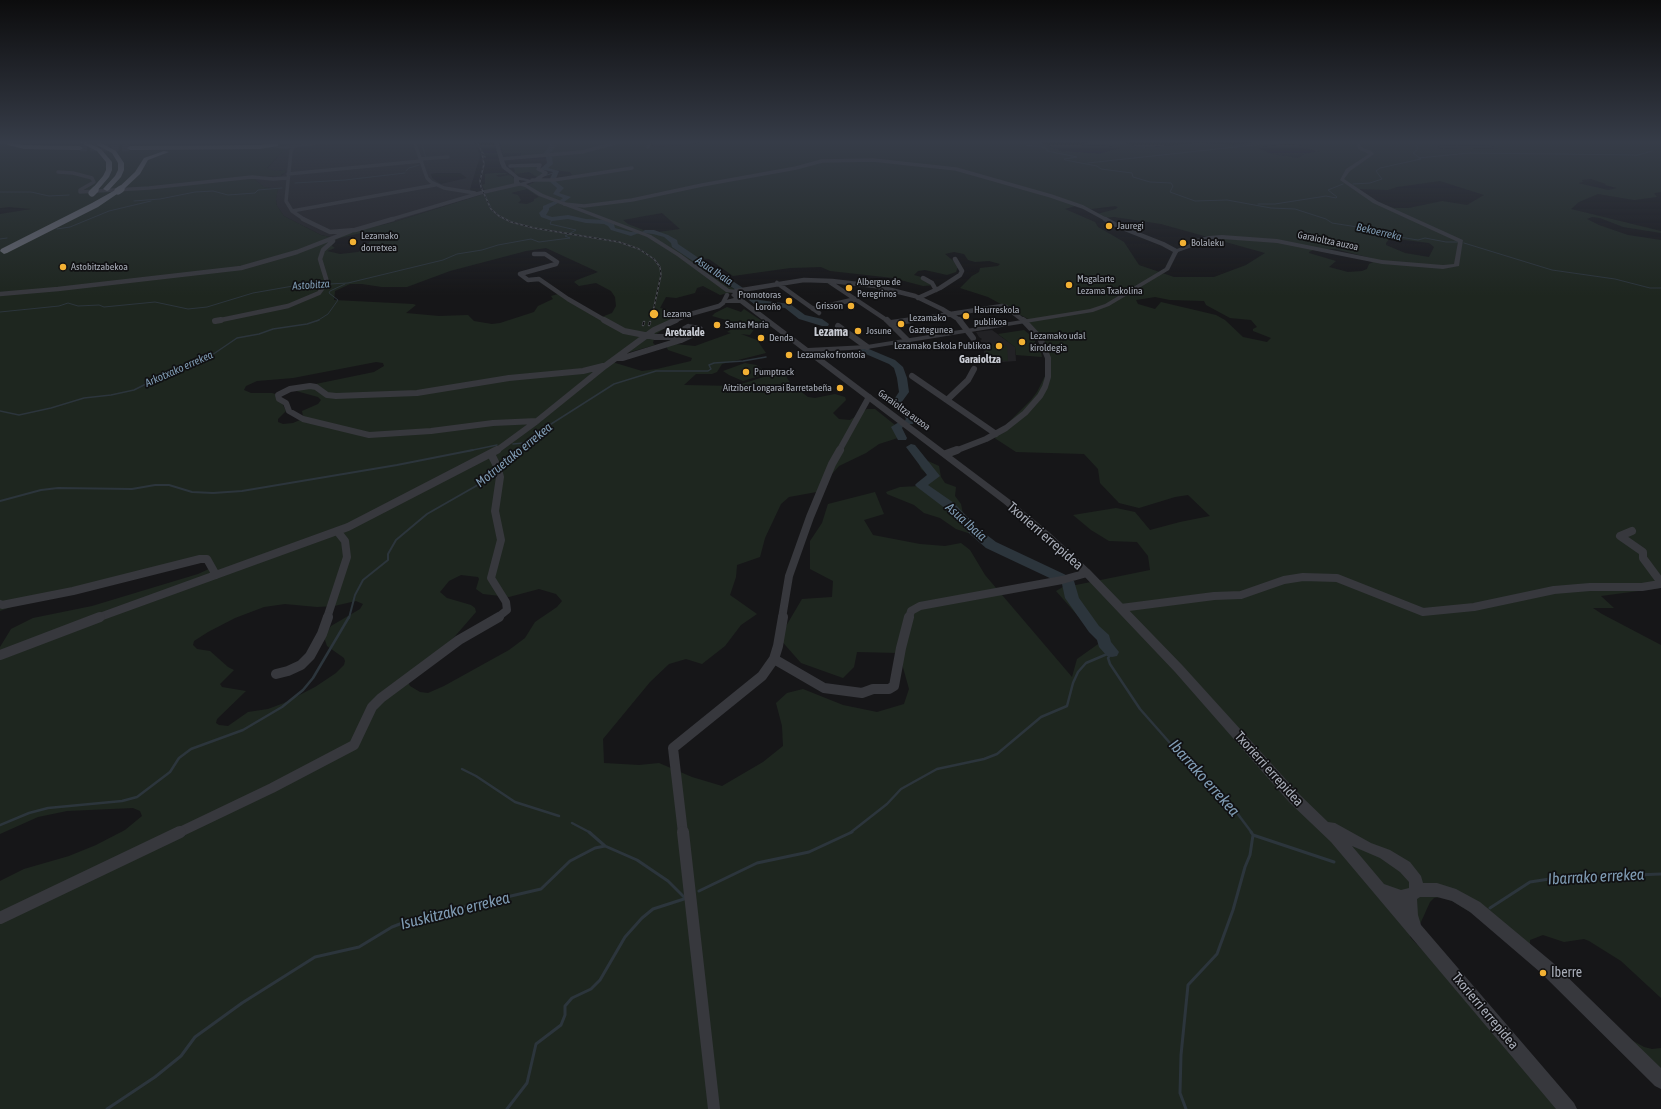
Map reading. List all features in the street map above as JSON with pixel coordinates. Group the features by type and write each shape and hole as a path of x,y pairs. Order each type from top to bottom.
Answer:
{"highway":[{"path":"84,200 93,193"},
{"path":"1,251 80,209 103,193"},
{"path":"1,251 95,205 115,193"},
{"path":"1,251 73,207"}],"street":[{"path":"286,193 286,201 292,211 300,218 324,230 337,232 351,231"},
{"path":"292,211 392,193"},
{"path":"472,193 478,194"},
{"path":"0,294 58,289 242,268 290,254 351,231 483,193"},
{"path":"539,193 541,195 577,208 586,208 666,193"},
{"path":"806,350 867,347 1091,311 1102,307 1167,269 1176,251 1163,244 1120,227 1083,207 1040,193"},
{"name":"Garaioltza auzoa","path":"1176,251 1190,246 1195,241 1202,239 1235,238 1287,243 1326,250 1372,261 1449,267 1457,265 1462,244 1461,241 1372,200 1362,193"},
{"path":"564,204 586,208 657,241 691,263 732,293"},
{"path":"215,321 288,306 319,293 326,284 320,259 323,250 333,241 333,239"},
{"path":"534,254 545,254 557,262 556,264 520,274 528,280 539,279 568,299 624,331 664,338 688,327 696,327 700,329 700,331 682,340 623,358 617,358"},
{"path":"918,298 951,282 962,273 955,259"},
{"path":"924,278 932,283 936,290"},
{"path":"0,655 107,614 337,531 491,454 537,421 646,336 673,320 695,312 719,306 732,293 777,283 804,280 827,280 875,286 918,298 951,314 969,331 973,338"},
{"path":"835,282 856,299 891,323 908,341"},
{"path":"777,283 818,313"},
{"name":"Garaioltza auzoa","path":"732,293 946,454"},
{"path":"813,309 856,299"},
{"path":"724,302 734,300 742,301"},
{"path":"891,323 1002,306 1006,307 1025,322 1040,338 1046,350 1049,368 1048,376 1045,387 1031,407 1015,421 996,434 946,454"},
{"path":"838,326 867,347"},
{"path":"670,336 676,340 682,340"},
{"path":"537,421 493,423 431,431 368,435 303,419 289,411 286,403 279,399 278,396 282,392 290,389 310,386 316,387 327,395 336,396 416,393 509,378 583,371 606,366"},
{"path":"947,400 968,380 974,369"},
{"path":"912,376 996,434"},
{"path":"714,1109 673,748 762,676 774,659 778,646 790,576 810,517 832,464 869,397"},
{"path":"0,918 272,788 354,745 372,707 381,698 459,640 487,622 502,615 507,610 506,602 491,578 501,540 495,511 500,477 498,468 491,454"},
{"name":"Txorierri errepidea","path":"946,454 1026,517 1087,573 1179,669 1294,798 1357,862 1375,885 1568,1109"},
{"path":"276,674 288,671 301,665 310,656 322,634 347,557 345,541 337,531"},
{"path":"1121,608 1214,596 1241,595 1284,580 1303,577 1336,578 1423,612 1474,607 1554,590 1642,587 1660,584 1660,581 1646,562 1643,552 1620,536 1632,531"},
{"path":"0,604 2,605 73,591 200,559 207,559 216,575"},
{"path":"774,659 824,688 862,693 873,689 889,689 894,686 901,648 911,611 914,609 979,594 1062,580 1087,573"},
{"path":"1312,815 1366,847 1385,854 1404,867 1412,875 1416,881 1410,915 1415,930"},
{"path":"1357,862 1355,856 1356,851 1359,848 1366,847"},
{"path":"1375,885 1392,895 1401,897 1429,890 1447,893 1474,907 1488,917 1546,967 1661,1080"}],"shaded area":[{"path":"0,193 277,193 277,206 284,216 321,235 330,237 394,222 488,193 512,193 518,195 521,200 518,203 527,204 539,197 533,193 1365,193 1380,203 1394,208 1409,208 1442,201 1467,205 1484,195 1477,193 1656,193 1654,193 1657,197 1634,200 1598,194 1579,202 1571,209 1661,231 1661,233 1623,227 1600,218 1592,217 1587,219 1599,225 1628,235 1661,240 1661,588 1601,596 1614,608 1593,608 1661,645 1661,998 1621,961 1589,941 1584,939 1564,942 1543,935 1530,940 1530,949 1452,901 1440,897 1434,898 1430,902 1421,922 1410,937 1429,957 1559,1109 0,1109 0,881 24,869 69,856 96,845 125,830 142,816 140,811 133,808 67,811 38,817 0,834 0,647 11,629 33,618 92,606 198,574 211,568 208,561 14,606 0,611 0,214 31,209 9,207 0,208","holes":["1075,206 1091,209 1115,206 1118,207 1116,209 1097,214 1096,216 1103,218 1114,217 1161,224 1265,253 1246,265 1214,277 1174,277 1139,265 1124,242 1098,227 1095,222 1065,209","662,213 680,229 651,233 628,224 623,220","361,233 368,233 373,238 364,249 358,252 340,254 327,251 335,248 332,246 333,241","1390,238 1429,243 1434,247 1429,257 1405,253 1386,245","546,248 598,272 574,282 579,286 596,283 611,291 615,297 616,306 612,313 599,318 558,294 551,296 553,299 538,306 534,312 500,323 492,324 474,321 468,315 439,316 406,313 416,305 413,304 334,300 335,291 350,284 382,287 407,287 450,271 526,251","1315,249 1335,249 1371,258 1375,261 1369,264 1367,269 1348,272 1329,267 1336,261 1309,253","954,252 964,254 968,260 975,262 989,261 1000,264 998,266 980,268 979,272 972,276 960,288 988,297 1028,319 1027,325 1048,353 1048,370 1037,392 1006,425 990,435 1016,452 1084,454 1098,469 1100,483 1119,503 1139,508 1175,497 1188,495 1210,516 1150,530 1135,512 1116,508 1073,515 1091,530 1109,541 1137,542 1148,556 1150,570 1076,585 1068,584 1056,591 1101,642 1077,659 1072,677 985,575 970,550 961,543 945,546 920,544 873,535 864,520 884,514 875,492 828,504 822,523 810,541 810,569 833,581 832,597 802,599 779,638 801,663 843,678 854,667 857,652 899,653 909,689 904,704 877,712 843,705 803,689 787,693 776,703 782,726 783,746 763,762 722,786 692,777 659,763 639,765 604,763 603,739 650,682 669,664 686,659 702,664 725,646 741,625 757,614 730,595 736,577 737,565 760,557 765,538 781,504 789,497 822,491 831,475 839,466 866,453 879,444 901,437 894,427 895,425 875,409 867,409 850,420 839,419 833,413 846,400 845,397 835,394 815,398 808,397 791,384 787,378 786,370 735,386 684,385 696,374 712,374 717,372 722,364 766,353 757,340 741,334 750,335 755,328 771,327 744,309 741,312 727,307 712,316 740,324 727,332 731,333 695,346 675,344 666,346 668,350 692,358 691,361 642,371 612,362 613,357 655,345 653,343 655,335 685,314 660,308 666,297 676,298 695,293 697,288 703,286 720,295 737,291 699,264 696,260 698,258 709,259 733,276 790,268 821,267 830,271 893,278 923,286 936,285 928,279 914,275 918,271 925,270 947,275 956,272 958,267 956,263 945,254","1155,297 1170,300 1204,301 1206,305 1230,318 1251,320 1257,327 1253,329 1253,331 1271,338 1267,342 1243,337 1225,320 1216,315 1161,302 1155,309 1138,304 1136,300","376,362 383,363 384,366 374,372 306,386 296,391 318,397 321,400 318,404 302,411 303,416 300,420 293,423 283,424 278,422 278,419 286,411 278,395 272,393 251,393 244,390 246,386 257,381 293,378","461,575 478,577 479,579 476,589 483,594 509,597 539,589 556,594 562,601 557,607 535,622 525,638 509,650 444,686 428,693 420,692 410,686 408,682 443,650 476,612 475,608 471,605 447,598 440,592 449,581","356,601 363,604 360,609 331,626 324,637 327,646 344,658 344,665 336,673 315,687 284,703 268,709 248,712 228,726 219,725 216,723 217,719 246,691 222,687 220,684 234,670 228,667 210,651 197,649 193,645 194,641 235,618 264,607 285,604 317,607 334,606"]},
{"path":"277,193 471,193 473,197 394,222 330,237 321,235 284,216 277,206"},
{"name":"Lezamako Eskola Publikoa","path":"992,330 1015,347 1016,361 986,363 983,346 980,341 982,339 976,332"},
{"name":"Lezamako udal kiroldegia","path":"1024,330 1034,338 1036,344 1040,347 1042,357 1016,355 1015,347 998,334"},
{"path":"986,345 1007,346 1008,361 986,359"},
{"name":"Pumptrack","path":"745,363 756,365 769,373 743,381 723,371"},
{"path":"928,461 939,466 941,477 945,483 956,487 955,496 961,504 963,514 978,527 984,537 956,529 940,518 924,513 914,505 887,494 886,492 900,487 920,486 921,483 931,477 921,469 919,464"},
{"path":"1619,1033 1644,1047 1652,1049 1661,1048 1661,1087"}],"waterway":[{"path":"34,193 49,196 69,195"},
{"path":"134,201 160,199 191,193"},
{"path":"220,193 228,195 255,193"},
{"name":"Asua Ibaia","path":"556,193 556,194 568,197 562,201"},
{"path":"1172,193 1195,201 1227,200 1271,208 1295,209 1326,219 1332,223 1370,229 1375,233 1418,240 1425,238 1446,242 1458,242"},
{"path":"1258,204 1275,204 1326,196 1337,197 1332,193"},
{"path":"57,229 70,227 109,211 151,201"},
{"name":"Asua Ibaia","path":"555,203 545,207 546,210 542,213 543,216 552,219 568,217 586,221 605,222 612,225 611,227 613,229 631,234 636,233"},
{"name":"Astobitza","path":"0,312 59,306 68,303 78,306 99,305 104,307 155,302 188,309 207,307 253,293 293,286 348,283 443,260 457,254 482,250 498,245 531,239 539,242 570,238 565,236 576,230 550,224 552,219"},
{"name":"Asua Ibaia","path":"645,232 654,232 666,236 674,242 675,245 686,252"},
{"path":"0,239 7,238"},
{"name":"Bekoerreka","path":"1464,243 1552,270 1615,279 1650,288 1661,288"},
{"name":"Asua Ibaia","path":"689,254 739,288"},
{"name":"Arkotxako errekea","path":"318,320 328,314 338,300 329,293 330,291 345,284"},
{"name":"Asua Ibaia","path":"744,292 757,302 787,306 802,317 825,324"},
{"name":"Arkotxako errekea","path":"0,411 19,415 51,408 84,398 111,395 134,390 174,370 212,355 237,338 259,334 273,329 307,324 318,320"},
{"name":"Asua Ibaia","path":"864,350 892,362 898,367 902,378 904,392 896,404 909,415 911,419 909,422"},
{"name":"Motruetako errekea","path":"517,451 537,433 614,384 656,371 708,371 711,369 709,365 714,363 743,361 766,357"},
{"name":"Asua Ibaia","path":"899,425 896,427 902,438"},
{"name":"Motruetako errekea","path":"513,444 523,443"},
{"path":"469,451 497,445"},
{"name":"Asua Ibaia","path":"911,447 934,476 921,485 923,487 950,506 975,532 991,545 1061,578"},
{"path":"0,501 41,490 58,488 132,489 155,485 169,485 192,492 213,493 242,491 397,465 469,451"},
{"name":"Motruetako errekea","path":"499,467 507,462 517,451"},
{"name":"Motruetako errekea","path":"349,618 355,595 363,580 388,560 388,554 396,540 427,514 483,482 488,478 486,474 495,469"},
{"name":"Asua Ibaia","path":"1069,584 1072,598 1094,629 1104,638 1104,643 1112,652"},
{"name":"Motruetako errekea","path":"0,825 29,813 48,808 122,801 137,797 170,772 179,758 191,749 243,730 282,707 303,690 313,678 349,617"},
{"name":"Isuskitzako errekea","path":"850,833 887,804 901,789 937,769 984,759 997,754 1041,717 1067,706 1073,683 1078,672 1086,663 1112,652"},
{"name":"Ibarrako errekea","path":"1111,654 1108,658 1110,664 1140,709 1170,743 1228,801 1252,833"},
{"path":"462,769 476,776 515,802 559,816"},
{"path":"572,823 591,833"},
{"path":"589,832 605,846"},
{"name":"Isuskitzako errekea","path":"699,891 757,863 809,852 850,833"},
{"path":"1186,1109 1180,1093 1181,1055 1188,985 1217,954 1233,910 1245,867 1250,855 1253,835"},
{"name":"Ibarrako errekea","path":"1253,835 1334,862"},
{"name":"Isuskitzako errekea","path":"107,1109 155,1077 181,1056 195,1037 242,1003 315,957 359,947 392,927 413,919 431,918 468,906 541,889 570,861 595,848 605,846"},
{"name":"Isuskitzako errekea","path":"605,846 637,860 668,881 685,898"},
{"name":"Ibarrako errekea","path":"1490,908 1530,882 1556,878 1661,874"},
{"path":"507,1109 527,1083 536,1044 561,1025 565,1015 565,1006 572,998 591,989 600,980 625,937 642,918 653,909 684,899"}],"railway":[{"path":"484,193 491,209 499,216 511,222 534,228 619,242 639,249 654,259 660,267 661,275 652,316"}],"place":[{"name":"Jauregi","path":"1109,226"},
{"name":"Lezamako dorretxea","path":"353,242"},
{"name":"Bolaleku","path":"1183,243"},
{"name":"Astobitzabekoa","path":"63,267"},
{"name":"Magalarte Lezama Txakolina","path":"1069,285"},
{"name":"Albergue de Peregrinos","path":"849,288"},
{"name":"Promotoras Loroño","path":"789,301"},
{"name":"Grisson","path":"851,306"},
{"name":"Lezama","path":"654,314"},
{"name":"Haurreskola publikoa","path":"966,316"},
{"name":"Lezamako Gaztegunea","path":"901,324"},
{"name":"Santa Maria","path":"717,325"},
{"name":"Josune","path":"858,331"},
{"name":"Denda","path":"761,338"},
{"name":"Lezamako udal kiroldegia","path":"1022,342"},
{"name":"Lezamako Eskola Publikoa","path":"999,346"},
{"name":"Lezamako frontoia","path":"789,355"},
{"name":"Pumptrack","path":"746,372"},
{"name":"Aitziber Longarai Barretabeña","path":"840,388"},
{"name":"Iberre","path":"1543,973"}],"district":[{"name":"Lezama","path":"831,332"},
{"name":"Aretxalde","path":"685,333"},
{"name":"Garaioltza","path":"980,360"}]}
